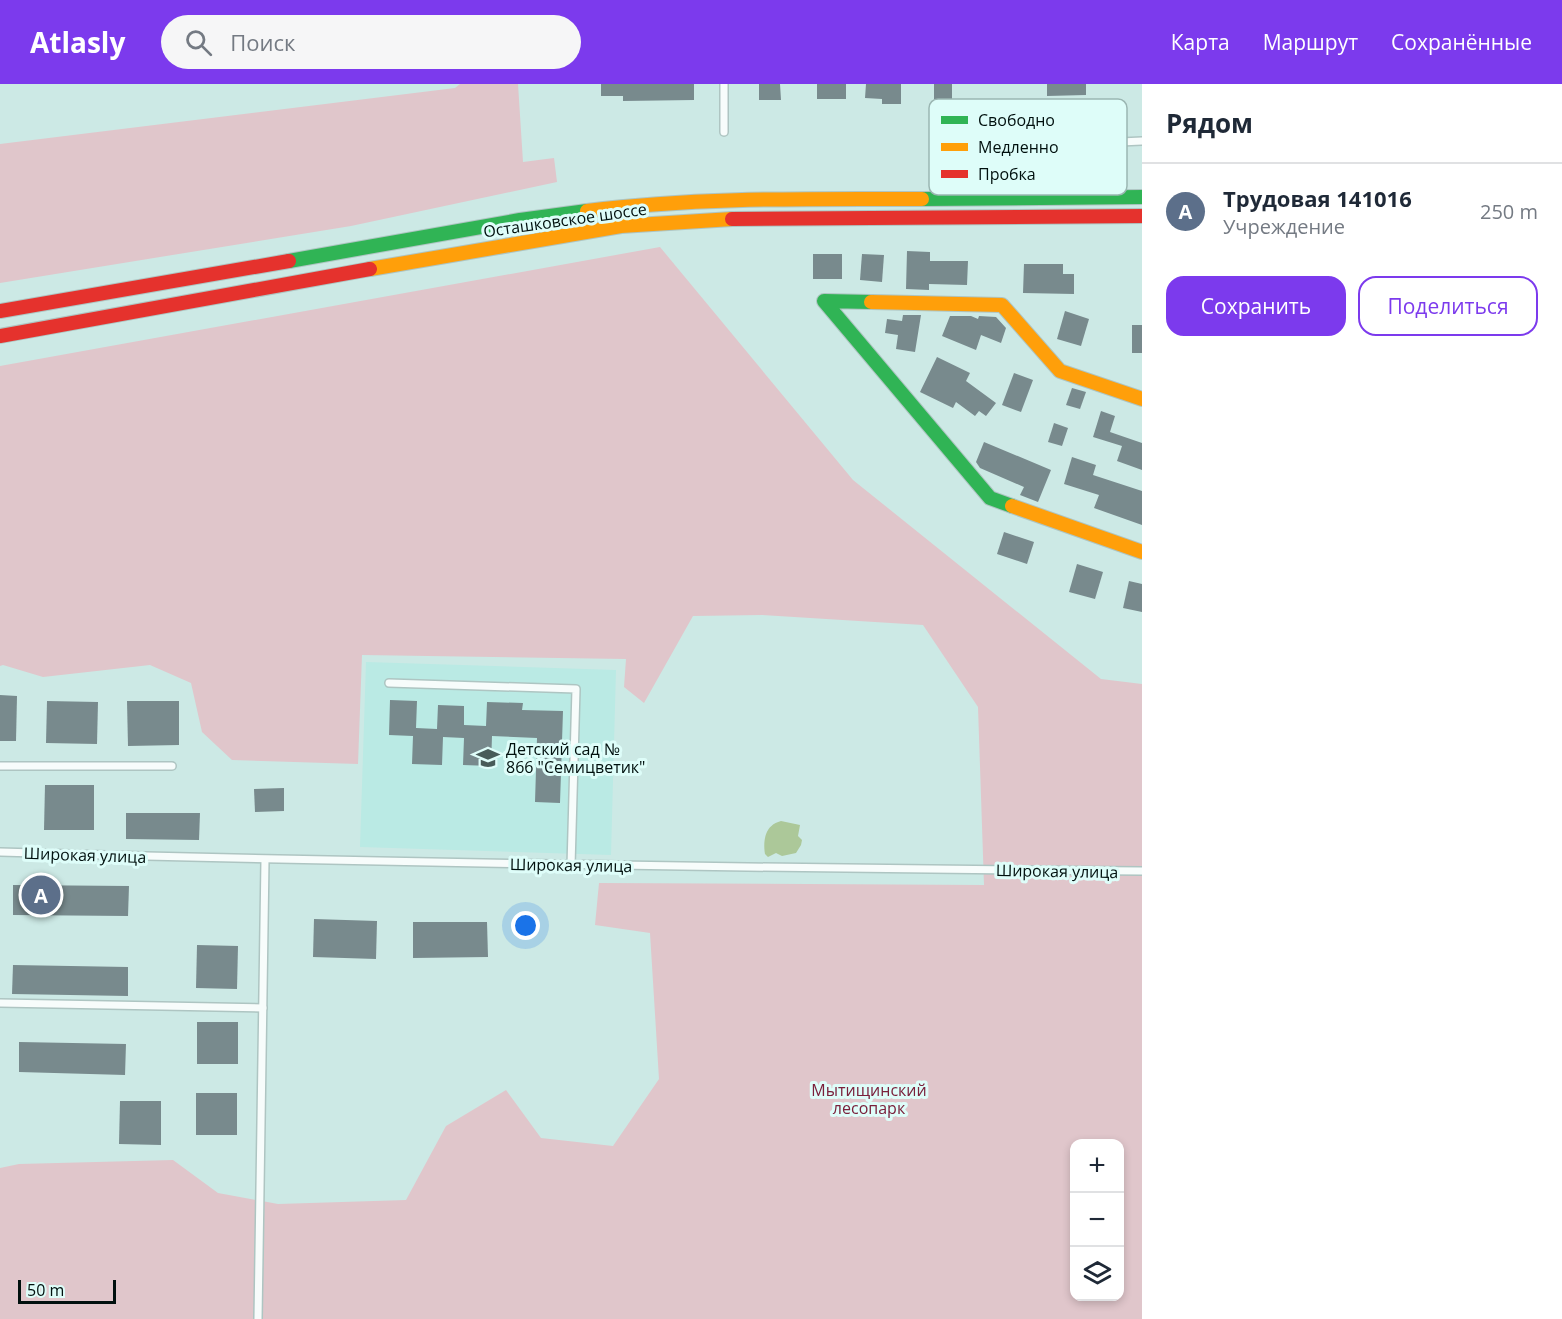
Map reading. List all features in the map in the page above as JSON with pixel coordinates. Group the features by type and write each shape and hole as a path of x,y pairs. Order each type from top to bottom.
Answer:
{"main road":[{"name":"Осташковское шоссе","path":"0,311 520,220 619,207 724,200 1142,197"},
{"name":"Осташковское шоссе","path":"0,336 525,241 621,226 723,219 1142,216"},
{"path":"1142,399 1060,371 1002,305 824,301 990,498 1142,552"}],"lane":[{"path":"724,84 724,132"},
{"path":"1127,142 1142,141"},
{"path":"389,682 576,689 571,866"},
{"path":"0,766 172,766"},
{"name":"Широкая улица","path":"0,852 571,866 1142,872"},
{"path":"258,1319 265,860"},
{"path":"0,1003 263,1008"}],"shaded area":[{"name":"Детский сад № 866 \"Семицветик\"","path":"366,662 616,670 611,855 360,847"},
{"path":"781,821 800,825 798,836 802,840 801,845 796,853 782,856 776,853 768,857 764,849 766,834 771,826"}],"green space":[{"path":"460,84 518,84 523,162 554,158 557,182 351,226 0,283 0,144 455,88"},
{"name":"Мытищинский лесопарк","path":"660,247 853,480 1101,679 1142,684 1142,1319 0,1319 0,1168 19,1164 173,1160 218,1193 278,1204 406,1200 446,1126 506,1090 541,1138 613,1146 659,1079 650,933 595,925 599,883 984,885 978,707 923,625 762,615 693,616 644,703 624,687 626,659 362,655 358,764 232,760 202,732 191,683 150,665 43,677 0,666 0,366"}],"building":[{"path":"601,84 694,84 694,100 623,101 623,96 601,96"},
{"path":"759,84 780,84 781,100 759,100"},
{"path":"817,84 846,84 846,99 817,99"},
{"path":"866,84 901,84 901,104 882,104 882,99 865,98"},
{"path":"934,84 952,84 952,99 934,99"},
{"path":"1047,84 1086,84 1086,95 1047,96"},
{"path":"907,251 930,252 930,261 968,261 967,285 929,284 929,290 906,289"},
{"path":"813,254 842,254 842,279 813,279"},
{"path":"862,254 884,255 882,282 860,280"},
{"path":"1024,264 1063,264 1063,274 1074,274 1074,294 1023,293"},
{"path":"1065,311 1089,319 1081,346 1057,339"},
{"path":"903,315 921,315 915,352 896,349 898,335 885,333 887,319 902,321"},
{"path":"950,316 971,316 978,319 979,316 996,317 1006,328 1001,343 981,335 976,350 942,336"},
{"path":"1132,325 1142,325 1142,353 1132,353"},
{"path":"937,357 970,373 966,381 996,403 986,416 979,411 975,416 956,402 953,408 920,392"},
{"path":"1014,373 1033,380 1021,412 1002,405"},
{"path":"1072,388 1086,392 1080,409 1066,405"},
{"path":"1101,411 1115,416 1110,432 1142,443 1142,470 1117,461 1122,446 1093,437"},
{"path":"1054,423 1068,428 1062,446 1048,442"},
{"path":"984,442 1051,470 1038,502 1020,495 1024,487 980,468 976,462"},
{"path":"1072,457 1096,465 1093,475 1142,491 1142,525 1094,508 1099,495 1064,484"},
{"path":"1004,532 1034,542 1027,564 997,554"},
{"path":"1077,564 1103,572 1095,599 1069,592"},
{"path":"1129,581 1142,584 1142,612 1123,608"},
{"path":"0,695 17,696 16,741 0,741"},
{"path":"390,700 417,701 416,728 437,729 438,705 464,706 464,725 486,726 487,702 523,703 522,710 563,711 560,803 535,802 537,738 492,736 491,766 463,765 464,738 443,737 442,765 412,764 413,736 389,735"},
{"path":"47,701 98,702 97,744 46,743"},
{"path":"127,701 179,701 179,745 128,746"},
{"path":"45,785 94,785 94,830 44,830"},
{"path":"284,788 284,811 255,812 254,789"},
{"path":"126,813 200,813 199,840 126,839"},
{"path":"13,885 129,886 128,916 13,915"},
{"path":"314,919 377,921 376,959 313,957"},
{"path":"413,922 487,922 488,957 413,958"},
{"path":"197,945 238,946 237,989 196,988"},
{"path":"13,965 128,967 128,996 12,994"},
{"path":"197,1022 238,1022 238,1064 197,1064"},
{"path":"19,1042 126,1044 125,1075 19,1072"},
{"path":"196,1093 237,1093 237,1135 196,1135"},
{"path":"120,1101 161,1101 161,1145 119,1144"}],"traffic: fast":[{"path":"922,199 1142,197"},
{"path":"289,261 520,220 587,211"},
{"path":"871,302 824,301 990,498 1012,506"}],"traffic: slow":[{"path":"587,211 712,201 922,199"},
{"path":"370,269 621,226 732,219"},
{"path":"871,302 1002,305 1060,371 1142,399"},
{"path":"1012,506 1142,552"}],"traffic: jam":[{"path":"732,219 1142,216"},
{"path":"0,311 289,261"},
{"path":"0,336 370,269"}],"place":[{"name":"Детский сад № 866 \"Семицветик\"","path":"488,758"},
{"name":"Трудовая 141016","path":"41,895"}]}
